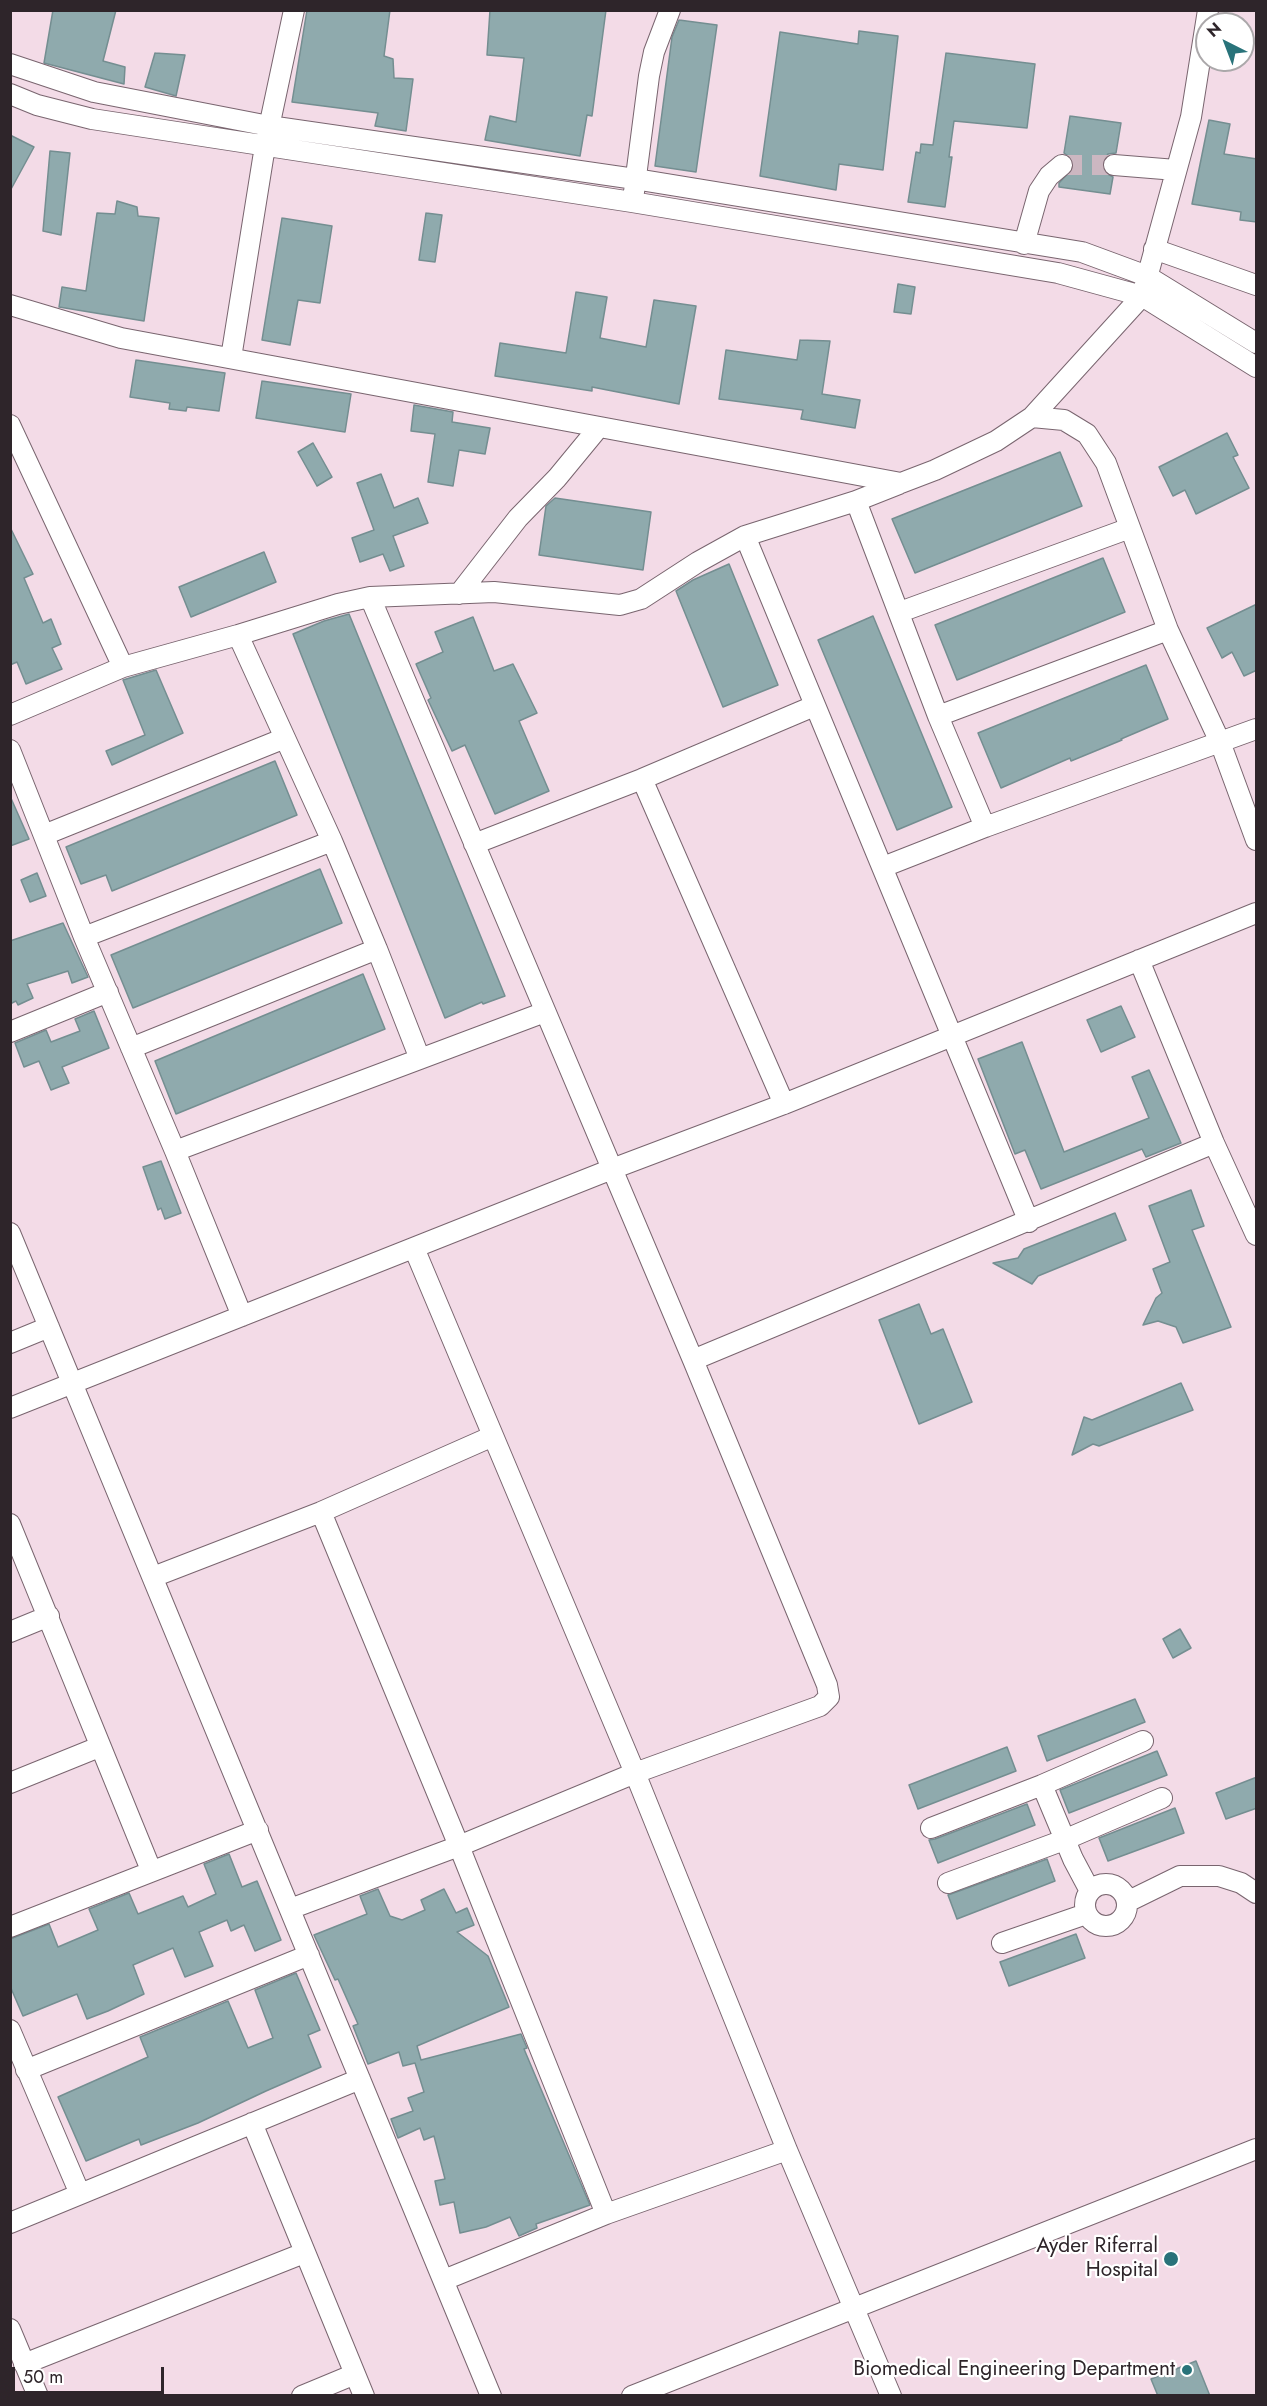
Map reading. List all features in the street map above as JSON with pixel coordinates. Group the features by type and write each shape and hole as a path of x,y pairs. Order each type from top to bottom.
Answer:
{"street":[{"path":"231,358 265,146 294,10"},
{"path":"632,202 649,76 654,52 670,10"},
{"path":"10,715 123,667 238,635 338,603 370,597 494,592 620,605 641,599 698,562 745,536 856,501 968,455 996,441 1032,417 1142,296 1191,117 1208,10"},
{"path":"10,64 94,92 270,126 635,179 1082,252 1147,276 1257,343"},
{"path":"92,119 94,92"},
{"path":"10,94 37,105 92,119 632,202 1058,273 1142,296 1257,367"},
{"path":"1023,244 1039,191 1049,176 1062,165"},
{"path":"1114,165 1176,170"},
{"path":"738,219 743,197"},
{"path":"870,242 872,219"},
{"path":"1154,249 1257,285"},
{"path":"10,305 121,338 901,483"},
{"path":"1032,417 1064,420 1087,434 1106,463 1168,630 1220,742 1257,840"},
{"path":"10,425 123,667"},
{"path":"459,594 518,518 557,478 599,427"},
{"path":"856,501 938,716 985,827"},
{"path":"900,612 1130,528"},
{"path":"745,536 1029,1222"},
{"path":"290,1909 459,1846 635,1773 820,1706 829,1697 827,1685 693,1360 370,597"},
{"path":"938,716 1168,630"},
{"path":"238,635 332,841 420,1059"},
{"path":"474,844 642,779 814,706"},
{"path":"883,867 985,827 1257,729"},
{"path":"44,835 285,738"},
{"path":"10,750 84,937 242,1316"},
{"path":"642,779 784,1104"},
{"path":"84,937 332,841"},
{"path":"10,1408 612,1169 784,1104 1257,913"},
{"path":"131,1047 377,949"},
{"path":"1139,960 1214,1143 1257,1235"},
{"path":"10,1032 108,992"},
{"path":"175,1151 545,1012"},
{"path":"693,1360 1214,1143"},
{"path":"10,1233 491,2396"},
{"path":"414,1248 635,1773 787,2150 891,2396"},
{"path":"10,1342 49,1327"},
{"path":"153,1577 321,1512 493,1436"},
{"path":"321,1512 459,1846 606,2214"},
{"path":"10,1524 151,1870"},
{"path":"10,1632 49,1616"},
{"path":"931,1828 1042,1785 1143,1741"},
{"path":"10,1783 99,1747"},
{"path":"1042,1785 1064,1840 1090,1891"},
{"path":"948,1883 1064,1840 1162,1798"},
{"path":"10,1927 258,1830"},
{"path":"1127,1902 1180,1876 1219,1876 1241,1883 1257,1893"},
{"path":"1100,1885 1112,1885 1122,1891 1127,1902 1125,1915 1116,1923 1105,1926 1094,1923 1086,1914 1085,1902 1090,1891 1100,1885"},
{"path":"1002,1943 1086,1914"},
{"path":"26,2070 309,1955"},
{"path":"10,2030 80,2194"},
{"path":"10,2223 360,2079"},
{"path":"252,2123 364,2396"},
{"path":"632,2396 1257,2149"},
{"path":"444,2280 606,2214 787,2150"},
{"path":"24,2364 304,2253"},
{"path":"10,2329 38,2396"},
{"path":"302,2396 355,2374"}],"building":[{"path":"53,10 116,10 103,61 125,67 124,84 44,63"},
{"path":"307,10 390,10 384,56 393,59 394,78 413,79 406,131 375,126 378,113 292,102"},
{"path":"490,10 606,10 592,116 587,115 580,156 485,140 490,116 516,122 524,58 487,55"},
{"path":"679,20 717,25 696,172 655,166 672,37"},
{"path":"859,31 898,36 883,170 839,164 836,190 760,176 780,32 858,44"},
{"path":"155,53 185,55 176,96 145,87"},
{"path":"946,53 1035,64 1027,128 954,121 945,207 908,202 916,152 920,153 921,144 933,145"},
{"path":"1070,116 1121,123 1116,153 1108,154 1102,163 1103,171 1113,177 1110,194 1059,187 1059,183 1073,168 1071,158 1064,153"},
{"path":"1209,120 1230,124 1224,154 1257,159 1257,222 1240,220 1241,212 1192,204"},
{"path":"10,135 34,147 10,191"},
{"path":"50,151 70,153 61,235 43,231"},
{"path":"117,201 137,207 138,216 159,218 144,321 59,307 62,287 86,291 97,213 115,214"},
{"path":"426,213 442,215 435,262 419,260"},
{"path":"282,218 332,226 320,303 298,300 290,345 262,340"},
{"path":"898,284 915,287 911,314 894,312"},
{"path":"576,292 607,297 600,338 646,347 654,300 696,306 679,404 592,387 592,391 495,376 500,343 566,353"},
{"path":"800,340 830,341 822,394 860,400 855,428 801,419 803,410 719,399 726,350 797,360"},
{"path":"136,360 225,373 219,411 187,407 186,411 169,409 170,403 130,397"},
{"path":"262,381 351,394 345,432 256,418"},
{"path":"414,405 453,412 452,422 490,428 485,454 459,450 453,486 428,482 435,434 411,431"},
{"path":"1227,433 1238,455 1233,457 1249,488 1196,514 1185,490 1173,496 1159,467"},
{"path":"313,443 332,477 317,486 298,452"},
{"path":"1060,452 1082,506 915,573 892,519"},
{"path":"381,474 394,508 418,498 428,523 393,536 404,566 390,571 383,554 360,562 352,538 374,530 357,483"},
{"path":"555,498 651,512 643,570 539,555 546,506"},
{"path":"10,527 33,574 24,578 43,623 51,619 61,644 52,648 62,669 26,684 17,662 10,665"},
{"path":"264,552 276,582 191,617 179,587"},
{"path":"1103,558 1125,612 957,680 935,625"},
{"path":"729,564 778,685 723,707 676,591 693,580"},
{"path":"1257,604 1257,670 1244,676 1232,652 1222,658 1207,628"},
{"path":"349,614 505,996 483,1004 482,1002 445,1018 293,634 324,621"},
{"path":"873,616 952,807 897,830 818,640"},
{"path":"473,617 494,671 513,664 537,713 519,721 549,791 495,814 465,745 452,751 428,700 431,698 416,664 443,652 435,632"},
{"path":"1146,665 1168,719 1122,740 1071,761 1070,758 1001,788 978,733"},
{"path":"156,670 183,733 112,765 106,751 145,735 123,680"},
{"path":"275,761 297,815 112,891 106,875 81,884 66,847"},
{"path":"10,796 29,839 10,846"},
{"path":"320,869 342,923 133,1008 111,955"},
{"path":"37,873 46,896 30,902 21,880"},
{"path":"63,923 88,977 72,983 68,971 27,984 33,998 18,1005 16,1001 10,1004 10,941"},
{"path":"363,974 385,1029 176,1114 155,1061"},
{"path":"1121,1006 1135,1037 1101,1052 1087,1020"},
{"path":"94,1011 109,1048 62,1067 69,1083 51,1090 39,1061 24,1067 15,1043 46,1030 51,1042 80,1031 75,1019"},
{"path":"1022,1042 1064,1152 1149,1118 1132,1077 1149,1070 1181,1143 1146,1157 1142,1149 1041,1189 1025,1150 1015,1154 978,1059"},
{"path":"161,1161 181,1213 165,1219 161,1208 158,1210 143,1167"},
{"path":"1191,1190 1204,1226 1192,1230 1231,1327 1183,1343 1176,1327 1158,1321 1143,1325 1156,1298 1162,1293 1153,1269 1170,1262 1149,1206"},
{"path":"1115,1213 1126,1240 1038,1276 1032,1284 993,1263 1018,1258 1024,1249"},
{"path":"919,1304 931,1334 943,1329 972,1402 919,1424 879,1320"},
{"path":"1181,1383 1193,1410 1099,1446 1093,1444 1072,1455 1084,1417 1092,1420"},
{"path":"1180,1629 1191,1648 1173,1658 1163,1639"},
{"path":"1135,1699 1145,1722 1047,1761 1038,1736"},
{"path":"1007,1747 1016,1771 918,1809 909,1785"},
{"path":"1157,1751 1167,1775 1069,1813 1060,1790"},
{"path":"1257,1777 1257,1808 1226,1819 1216,1793"},
{"path":"1027,1804 1035,1825 938,1863 929,1840"},
{"path":"1175,1808 1184,1833 1108,1861 1099,1838"},
{"path":"229,1854 242,1887 257,1881 281,1940 255,1951 244,1925 231,1931 227,1920 199,1932 213,1966 185,1977 173,1948 133,1965 144,1994 108,2011 87,2019 77,1994 23,2016 10,1986 10,1939 49,1924 58,1947 98,1930 89,1909 129,1893 138,1914 183,1896 188,1907 216,1894 204,1864"},
{"path":"1047,1859 1055,1881 957,1919 948,1895"},
{"path":"378,1889 390,1916 402,1920 425,1910 421,1900 444,1889 456,1913 467,1908 474,1925 457,1932 488,1956 509,2007 417,2046 421,2060 521,2034 527,2048 524,2049 590,2205 536,2224 537,2228 519,2236 510,2217 486,2227 460,2233 454,2202 440,2205 435,2181 445,2179 434,2136 424,2140 420,2128 398,2138 391,2119 413,2111 408,2098 424,2092 415,2063 403,2066 399,2052 368,2064 353,2026 358,2024 338,1979 335,1980 314,1935 367,1914 360,1896"},
{"path":"1076,1934 1085,1958 1009,1986 1000,1962"},
{"path":"296,1973 320,2030 308,2035 321,2067 198,2123 141,2145 139,2139 86,2161 58,2097 148,2057 140,2037 228,2001 248,2048 273,2038 255,1990"},
{"name":"Biomedical Engineering Department","path":"1196,2361 1210,2396 1158,2396 1151,2379"}],"tunnel":[{"path":"1062,165 1114,165"}],"place":[{"name":"Ayder Riferral Hospital","path":"1171,2259"},
{"name":"Biomedical Engineering Department","path":"1187,2370"}]}
